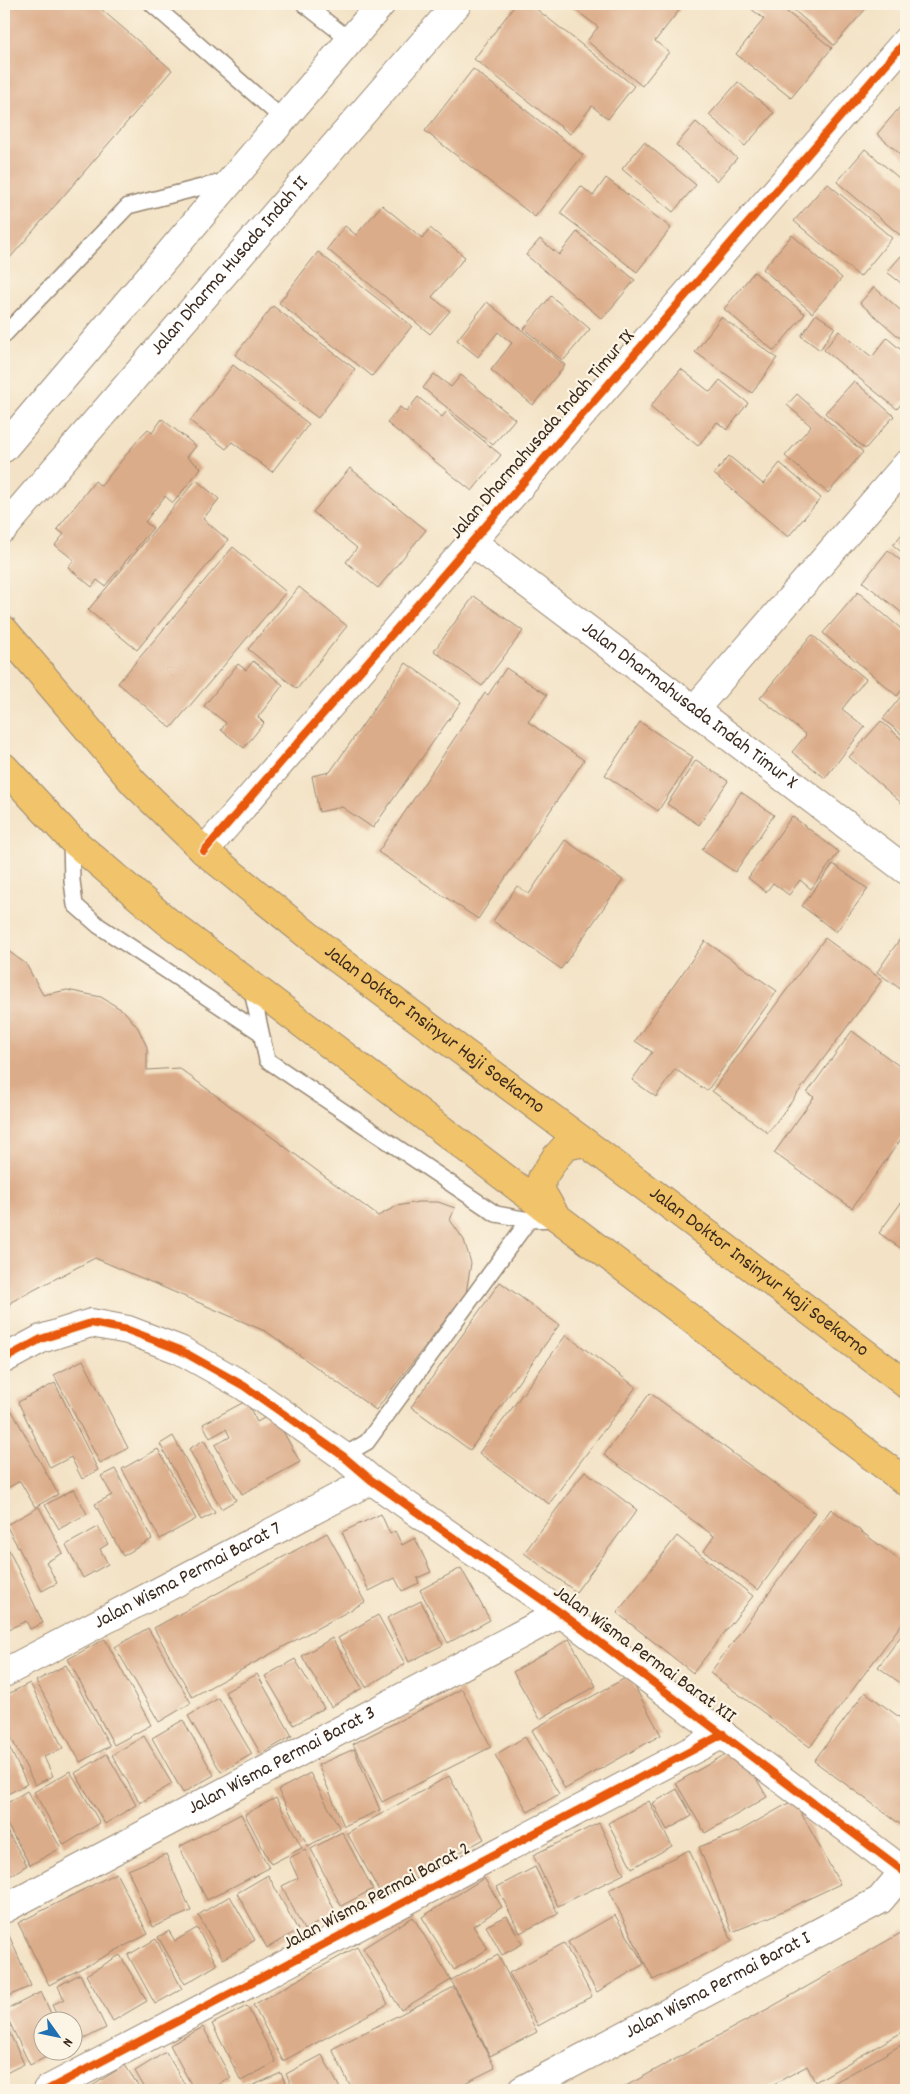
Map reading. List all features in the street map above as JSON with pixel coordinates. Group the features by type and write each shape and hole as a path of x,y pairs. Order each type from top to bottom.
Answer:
{"main road":[{"name":"Jalan Doktor Insinyur Haji Soekarno","path":"4,630 134,783 204,851 335,957 906,1384"},
{"path":"5,772 71,839 167,921 557,1219 906,1482"},
{"path":"557,1219 541,1191 542,1178 566,1146 584,1142"}],"street":[{"path":"4,448 381,4"},
{"name":"Jalan Dharma Husada Indah II","path":"4,528 457,4"},
{"name":"Jalan Dharmahusada Indah Timur IX","path":"204,851 906,40"},
{"path":"694,710 906,465"},
{"name":"Jalan Dharmahusada Indah Timur X","path":"472,542 906,870"},
{"name":"Jalan Wisma Permai Barat XII","path":"4,1359 41,1339 91,1323 128,1330 180,1350 244,1386 561,1614 906,1871"},
{"name":"Jalan Wisma Permai Barat 7","path":"4,1673 358,1468"},
{"name":"Jalan Wisma Permai Barat 3","path":"4,1909 561,1614"},
{"name":"Jalan Wisma Permai Barat 2","path":"47,2090 723,1734"},
{"name":"Jalan Wisma Permai Barat I","path":"522,2090 880,1900 906,1871"}],"lane":[{"path":"152,4 283,119"},
{"path":"304,4 350,40"},
{"path":"4,335 128,206 232,179"},
{"path":"71,839 72,881 75,906 99,926 261,1033"},
{"path":"251,984 268,1060 496,1214 529,1220 557,1219"},
{"path":"358,1468 367,1442 529,1220"}],"building":[{"path":"4,4 95,4 172,70 9,259 4,261"},
{"path":"516,4 530,4 634,86 608,119 592,106 570,134 474,59"},
{"path":"568,4 684,4 655,41 669,52 642,86 587,41 598,27"},
{"path":"745,4 777,4 832,48 791,98 736,54 764,19"},
{"path":"787,4 870,4 834,45"},
{"path":"473,69 583,155 535,217 425,131"},
{"path":"738,82 774,113 745,146 709,115"},
{"path":"906,100 906,159 877,134"},
{"path":"696,122 737,158 717,181 676,145"},
{"path":"644,142 696,185 673,212 622,169"},
{"path":"865,149 906,184 906,228 900,235 837,182"},
{"path":"606,178 671,228 637,272 560,213 581,186 593,196"},
{"path":"827,183 892,238 860,277 794,221"},
{"path":"382,205 422,238 430,228 465,257 432,297 450,311 430,334 327,249 345,226 356,235"},
{"path":"577,232 635,280 602,319 526,255 540,239 559,255"},
{"path":"792,235 842,278 812,313 763,269"},
{"path":"318,252 412,326 372,376 279,303"},
{"path":"901,256 906,261 906,287 887,272"},
{"path":"754,272 805,314 774,351 724,309"},
{"path":"874,287 906,315 906,343 860,303"},
{"path":"551,296 590,329 563,361 524,329"},
{"path":"487,302 565,365 533,405 491,370 512,343 498,332 478,357 457,340"},
{"path":"273,306 355,369 318,418 235,355"},
{"path":"816,314 835,327 820,350 801,336"},
{"path":"721,317 777,358 752,393 695,352"},
{"path":"839,331 872,357 887,338 906,354 906,398 897,409 824,350"},
{"path":"233,365 309,424 272,472 232,442 226,449 190,421"},
{"path":"681,369 710,392 720,380 748,403 727,430 717,422 698,446 650,407"},
{"path":"434,374 451,387 461,375 515,419 493,445 423,388"},
{"path":"854,381 894,416 865,449 825,413"},
{"path":"797,394 863,452 828,493 785,456 811,426 787,405"},
{"path":"418,397 442,417 447,411 501,455 472,491 387,423 400,407 406,412"},
{"path":"162,419 196,446 187,457 201,468 173,503 165,496 145,522 153,528 105,586 97,580 92,587 68,567 74,560 55,545 64,534 57,529 95,481 101,486 142,435 148,429 152,433"},
{"path":"729,456 763,484 780,463 821,498 788,537 714,474"},
{"path":"350,468 426,530 378,588 346,562 357,548 313,512"},
{"path":"196,480 219,499 203,519 228,540 137,650 88,610"},
{"path":"906,529 906,556 893,545"},
{"path":"233,547 286,592 171,728 118,683"},
{"path":"888,550 906,565 906,616 863,582"},
{"path":"299,587 347,626 297,689 248,649"},
{"path":"858,592 906,633 906,685 897,696 823,633"},
{"path":"474,596 523,631 482,686 434,651"},
{"path":"812,635 866,679 842,709 865,727 825,778 792,752 806,735 760,698"},
{"path":"253,661 283,685 258,717 264,723 244,748 221,730 226,723 204,706 238,664 246,670"},
{"path":"406,663 461,702 373,828 342,807 319,812 312,776 330,772"},
{"path":"506,668 547,695 528,722 584,760 478,919 378,852 485,693 488,695"},
{"path":"906,690 906,738 883,719"},
{"path":"881,721 906,743 906,807 849,757"},
{"path":"640,722 693,757 658,811 605,775"},
{"path":"696,760 728,781 699,825 667,804"},
{"path":"741,792 774,815 735,872 702,850"},
{"path":"792,816 839,852 811,889 800,880 789,895 773,883 766,892 748,878"},
{"path":"565,840 623,880 561,969 493,921 517,886 529,894"},
{"path":"833,864 868,889 836,932 802,906"},
{"path":"906,930 906,993 877,972"},
{"path":"825,938 882,980 768,1133 712,1091"},
{"path":"705,941 777,991 707,1091 675,1069 656,1097 632,1080 652,1052 635,1041"},
{"path":"4,948 26,964 43,995 67,990 101,997 124,1011 138,1028 147,1047 147,1070 179,1068 378,1216 397,1206 418,1202 438,1202 455,1208 450,1220 464,1240 471,1263 466,1293 376,1410 267,1332 95,1258 11,1302 7,1314 4,1315"},
{"path":"852,1031 906,1071 906,1132 852,1208 774,1153 814,1097 807,1093"},
{"path":"906,1196 906,1252 879,1233"},
{"path":"500,1282 559,1325 470,1450 411,1407"},
{"path":"566,1335 636,1387 549,1504 479,1453"},
{"path":"83,1360 128,1448 100,1463 54,1375"},
{"path":"55,1383 98,1470 82,1479 71,1457 50,1468 18,1402"},
{"path":"650,1393 815,1513 758,1590 704,1551 714,1536 604,1455"},
{"path":"246,1401 257,1422 273,1413 300,1462 242,1494 215,1445 230,1437 226,1429 210,1438 203,1424"},
{"path":"12,1411 58,1494 35,1507 20,1481 4,1490 4,1416"},
{"path":"173,1436 215,1513 201,1520 160,1444"},
{"path":"204,1440 236,1500 221,1509 189,1449"},
{"path":"158,1449 196,1519 160,1539 122,1469"},
{"path":"115,1469 152,1539 123,1556 95,1504 112,1495 101,1476"},
{"path":"585,1471 637,1510 576,1592 524,1553"},
{"path":"74,1489 87,1514 59,1529 45,1505"},
{"path":"39,1507 63,1553 46,1562 57,1583 42,1591 6,1525"},
{"path":"831,1509 906,1565 906,1618 810,1747 710,1673"},
{"path":"381,1514 390,1534 395,1531 402,1545 415,1538 431,1572 417,1578 419,1583 402,1591 395,1578 369,1591 342,1532"},
{"path":"98,1527 108,1544 100,1549 108,1564 83,1578 66,1545"},
{"path":"327,1533 365,1602 192,1697 154,1628"},
{"path":"677,1536 753,1596 693,1673 617,1613"},
{"path":"9,1550 43,1623 30,1629 26,1621 9,1629 4,1618 4,1552"},
{"path":"461,1568 490,1620 448,1643 420,1590"},
{"path":"421,1601 443,1645 409,1662 387,1618"},
{"path":"378,1615 405,1664 366,1687 338,1638"},
{"path":"148,1628 191,1703 159,1722 115,1647"},
{"path":"906,1629 906,1687 878,1667"},
{"path":"332,1638 362,1688 331,1707 302,1656"},
{"path":"105,1639 151,1725 114,1745 68,1659"},
{"path":"569,1639 596,1686 540,1719 513,1672"},
{"path":"295,1659 324,1708 294,1725 265,1676"},
{"path":"66,1665 110,1746 80,1762 36,1681"},
{"path":"257,1674 292,1736 261,1754 225,1692"},
{"path":"629,1676 661,1735 565,1789 532,1730"},
{"path":"30,1683 63,1748 44,1757 53,1776 35,1785 4,1724 4,1696"},
{"path":"462,1689 491,1747 382,1802 353,1744"},
{"path":"865,1692 906,1722 906,1815 900,1824 814,1761"},
{"path":"219,1698 252,1754 221,1772 188,1716"},
{"path":"183,1720 214,1775 183,1793 152,1738"},
{"path":"4,1736 27,1784 4,1796"},
{"path":"144,1736 172,1784 140,1803 112,1755"},
{"path":"525,1737 559,1794 528,1812 495,1755"},
{"path":"738,1747 767,1797 705,1833 676,1783"},
{"path":"354,1749 380,1810 344,1826 318,1765"},
{"path":"107,1754 136,1805 105,1824 75,1773"},
{"path":"70,1771 100,1823 64,1845 34,1792"},
{"path":"310,1773 340,1829 308,1846 278,1790"},
{"path":"449,1776 484,1839 382,1896 347,1833"},
{"path":"677,1789 692,1816 667,1830 653,1803"},
{"path":"27,1791 61,1848 30,1865 4,1819 4,1805"},
{"path":"276,1798 302,1848 271,1864 245,1814"},
{"path":"794,1800 840,1884 770,1917 732,1932 699,1847 738,1832"},
{"path":"649,1801 672,1846 632,1868 608,1823"},
{"path":"241,1814 269,1868 207,1900 179,1847"},
{"path":"599,1823 624,1874 558,1906 533,1855"},
{"path":"4,1826 27,1865 10,1876 4,1865"},
{"path":"342,1832 373,1889 341,1906 311,1849"},
{"path":"305,1850 336,1913 304,1930 282,1886 298,1878 289,1858"},
{"path":"689,1850 732,1941 653,1980 609,1890"},
{"path":"166,1854 191,1911 153,1927 128,1870"},
{"path":"535,1867 558,1914 520,1933 497,1887"},
{"path":"116,1873 148,1934 49,1985 18,1923"},
{"path":"268,1875 298,1930 267,1948 237,1893"},
{"path":"484,1878 502,1907 473,1926 488,1949 454,1970 422,1917"},
{"path":"230,1896 255,1940 223,1959 198,1915"},
{"path":"615,1915 644,1964 597,1992 568,1942"},
{"path":"507,1916 522,1944 502,1955 486,1926"},
{"path":"413,1917 451,1980 401,2010 363,1948"},
{"path":"197,1928 217,1965 185,1984 158,1937 169,1931 175,1941"},
{"path":"906,1930 906,2030 815,2082 807,2066 763,2090 626,2090 624,2087 773,2006"},
{"path":"8,1933 31,1986 4,1998 4,1935"},
{"path":"156,1939 182,1989 155,2004 128,1955"},
{"path":"564,1943 592,1996 538,2026 509,1973"},
{"path":"357,1947 388,2004 283,2061 253,2005"},
{"path":"120,1955 147,2001 113,2021 86,1975"},
{"path":"498,1955 537,2032 490,2056 451,1980"},
{"path":"80,1974 106,2028 82,2040 82,2012 55,2012 52,2005 64,1999 58,1986"},
{"path":"454,1987 495,2068 451,2090 352,2090 332,2049"},
{"path":"41,1992 50,2012 32,2012 32,2062 36,2062 30,2065 4,2011"},
{"path":"247,2006 276,2062 241,2081 212,2024"},
{"path":"4,2021 24,2064 4,2074"},
{"path":"203,2027 231,2078 209,2090 194,2090 170,2045"},
{"path":"906,2042 906,2090 821,2090 877,2059"},
{"path":"166,2052 188,2090 146,2090 135,2071"},
{"path":"322,2055 341,2090 294,2090 286,2074"},
{"path":"125,2065 141,2090 94,2090 92,2086"},
{"path":"281,2073 288,2090 248,2090 247,2088"}],"cycle path":[{"path":"204,851 906,41"},
{"path":"4,1359 41,1339 91,1323 128,1330 180,1350 244,1386 343,1456 371,1480 561,1613 906,1873"},
{"path":"47,2090 723,1734"}]}
